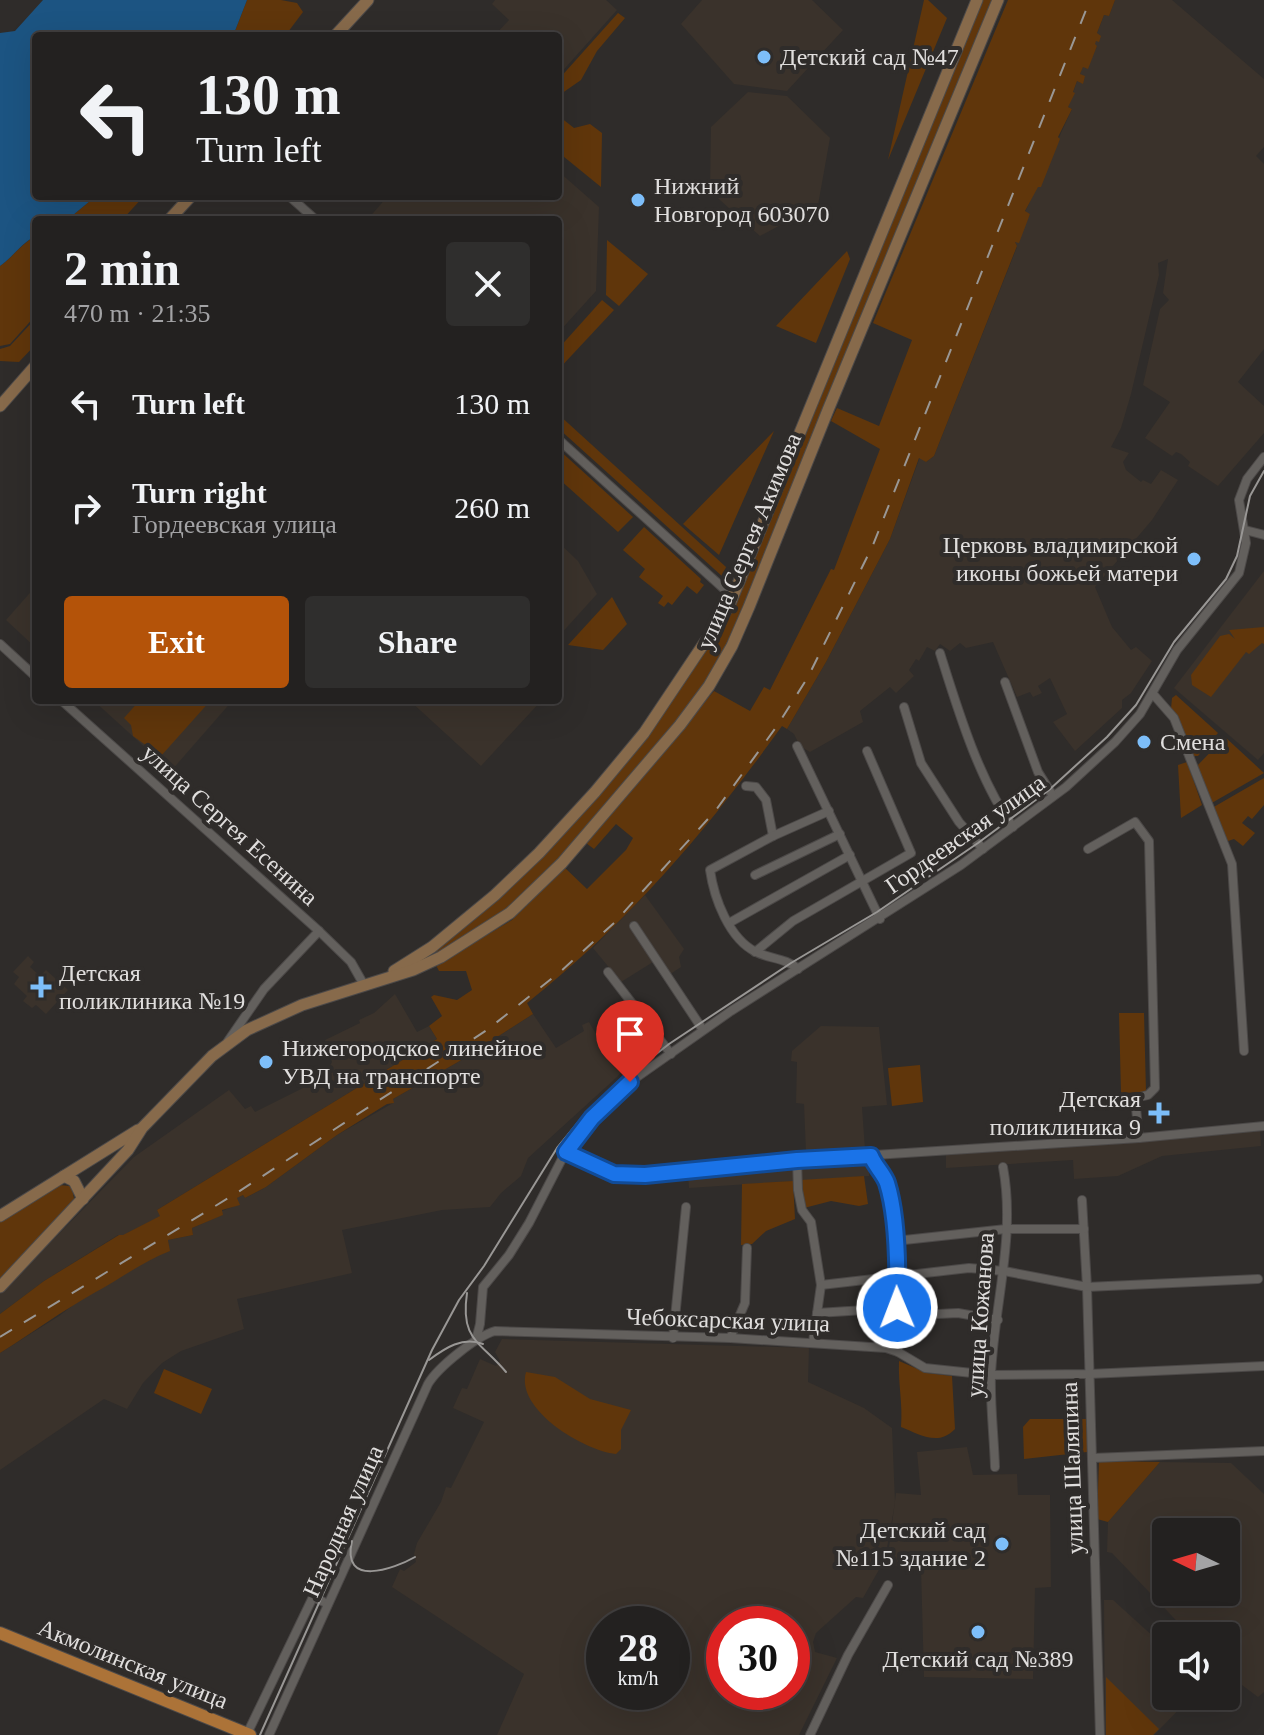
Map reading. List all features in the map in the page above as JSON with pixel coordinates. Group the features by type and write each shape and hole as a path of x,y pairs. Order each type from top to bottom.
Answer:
{"main road":[{"path":"339,32 368,0"},
{"name":"улица Сергея Акимова","path":"383,978 432,947 502,889 595,792 644,733 733,597 977,0"},
{"name":"улица Сергея Акимова","path":"0,1287 128,1150 142,1128 228,1043 268,1019 413,970 475,937 525,901 562,863 680,725 719,671 749,607 998,0"},
{"path":"173,216 187,200"},
{"path":"0,406 32,370"},
{"path":"432,947 433,957 438,958"},
{"name":"улица Сергея Акимова","path":"0,1216 142,1128"},
{"path":"64,1176 74,1181 83,1199"},
{"name":"Акмолинская улица","path":"0,1633 248,1734"}],"street":[{"path":"294,200 312,216"},
{"path":"562,443 733,597"},
{"name":"Гордеевская улица","path":"475,1341 480,1324 483,1287 516,1244 565,1154 592,1118 630,1082 703,1030 880,919 983,849 1053,796 1115,742 1140,714 1177,650 1239,573 1246,543 1239,500 1247,479 1264,457"},
{"path":"1245,530 1264,535"},
{"path":"0,644 32,673"},
{"path":"940,653 980,766 1013,827"},
{"path":"1005,682 1038,772 1053,796"},
{"path":"1153,694 1174,718 1232,864 1244,1051"},
{"name":"улица Сергея Есенина","path":"65,704 319,931 351,962 364,985"},
{"path":"904,707 921,763 959,822 983,849"},
{"path":"797,746 880,919"},
{"path":"755,952 793,921 911,853 867,751"},
{"path":"746,786 756,787 766,800 773,836"},
{"path":"798,969 791,963 755,952 729,923 712,888 710,870 773,836 829,811"},
{"path":"1088,849 1135,822 1149,841 1155,1088 1148,1095 1135,1098 1139,1138"},
{"path":"755,875 840,834"},
{"path":"729,923 850,855"},
{"path":"634,926 703,1030"},
{"path":"228,1043 264,989 319,931"},
{"path":"608,972 671,1054"},
{"path":"565,1154 614,1174 645,1175 797,1160 1139,1138 1264,1126"},
{"path":"871,1156 878,1171 886,1178 895,1241 898,1352"},
{"path":"797,1160 798,1190 802,1210 811,1222 821,1285 813,1342"},
{"name":"улица Кожанова","path":"995,1467 991,1375 1004,1271 1007,1192 1003,1167"},
{"name":"улица Шаляпина","path":"1082,1200 1100,1735"},
{"path":"673,1338 686,1207"},
{"path":"895,1241 1006,1229 1084,1229"},
{"path":"730,1338 745,1303 747,1248"},
{"path":"821,1285 969,1268 1004,1271 1087,1287 1258,1279"},
{"path":"817,1313 958,1313 998,1320"},
{"name":"Чебоксарская улица","path":"475,1341 495,1331 813,1342 886,1348 925,1368 991,1375 1264,1366"},
{"name":"Народная улица","path":"269,1735 428,1384 440,1366 475,1341"},
{"path":"1093,1458 1264,1451"},
{"path":"810,1735 848,1655 888,1585"},
{"path":"248,1734 313,1597 328,1604"}],"shaded area":[{"path":"247,0 297,3 303,12 288,32 235,32"},
{"path":"495,0 606,0 617,10 562,72 562,32 498,32 509,20 492,4"},
{"name":"Детский сад №47","path":"702,0 812,0 843,30 787,91 734,84 681,24"},
{"path":"924,0 928,0 947,18 888,160"},
{"path":"982,0 992,0 728,645 680,719 558,862 503,911 438,954 434,948 489,906 636,750 712,641"},
{"path":"1008,0 1115,0 1109,16 1104,15 1097,33 1101,36 1099,42 1096,41 1088,69 1083,67 1080,74 1085,76 1083,84 1077,81 1068,107 1072,109 1058,137 1060,139 1041,187 1038,187 1025,211 1030,214 1019,243 1015,242 1017,246 934,456 926,462 919,458 890,539 787,729 782,726 724,803 633,907 565,972 527,1003 533,1014 393,1099 394,1103 387,1104 337,1135 266,1187 245,1198 243,1195 237,1198 240,1205 222,1210 223,1215 192,1228 193,1235 168,1240 170,1251 82,1300 0,1353 0,1314 44,1281 119,1235 160,1216 157,1210 437,1039 429,1026 442,1016 431,997 457,1000 472,990 466,971 439,971 436,965 512,920 564,867 587,889 626,850 633,838 616,824 594,849 586,843 714,691 750,711 764,687 770,690 831,569 834,570 880,449 831,421 837,408 879,426 912,340 873,323"},
{"path":"1115,0 1172,0 1264,79 1264,147 1256,156 1264,164 1264,349 1238,382 1264,406 1264,433 1218,486 1188,466 1190,462 1181,454 1176,452 1172,456 1145,438 1170,402 1143,385 1160,309 1169,300 1163,293 1168,259 1158,263 1159,275 1131,394 1121,428 1111,447 1129,453 1123,462 1126,470 1141,482 1151,484 1161,470 1178,480 1152,520 1095,587 1112,627 1131,650 1136,647 1152,661 1131,693 1122,700 1122,708 1075,751 1053,722 1067,714 1050,678 1038,686 1042,693 1033,697 1030,692 1017,697 993,642 966,648 960,643 950,651 940,644 935,651 927,647 919,661 916,659 909,670 914,676 896,693 890,687 860,711 863,722 810,752 800,746 794,734 787,729 890,539 920,457 926,462 934,456 1017,247 1015,241 1030,214 1025,212 1072,109 1068,107 1077,81 1082,83 1080,74 1083,66 1087,68 1097,46 1094,45 1104,15 1109,16"},
{"path":"618,13 625,18 597,51 581,80 562,93 562,76"},
{"path":"748,92 787,96 830,138 818,205 760,236 710,191 711,127"},
{"path":"562,119 574,128 590,124 602,133 601,187 562,155"},
{"path":"562,175 599,207 596,291 562,329 562,216 370,216 384,200 562,200"},
{"path":"91,200 140,200 126,216 72,216"},
{"path":"32,239 32,319 10,344 0,346 0,266"},
{"path":"607,240 648,274 619,306 606,295"},
{"path":"847,251 850,259 816,343 776,326"},
{"path":"602,300 614,310 562,366 562,345"},
{"path":"32,322 32,348 19,362 0,361 0,349 10,346"},
{"path":"562,418 726,567 723,577 562,432"},
{"path":"774,431 719,555 683,524"},
{"path":"562,453 633,517 618,532 562,482"},
{"path":"644,527 701,579 704,585 697,594 687,586 672,605 668,602 664,607 658,603 663,596 639,577 645,569 623,550"},
{"path":"562,546 578,561 597,594 562,633"},
{"path":"1264,571 1264,753 1258,760 1174,688"},
{"path":"32,591 32,644 6,620"},
{"path":"612,597 627,624 603,650 568,645"},
{"path":"1264,627 1264,644 1249,654 1246,652 1211,697 1192,685 1191,675 1220,636 1229,634 1235,639 1229,630"},
{"path":"1176,695 1218,733 1198,756 1192,756 1171,709 1172,698"},
{"path":"97,704 230,704 171,771"},
{"path":"136,704 207,704 161,756 133,736 131,725 124,718"},
{"path":"413,704 538,704 481,766"},
{"path":"1225,737 1264,773 1210,804 1196,767"},
{"path":"1187,762 1202,805 1181,818 1178,765"},
{"path":"1264,778 1264,805 1252,819 1248,816 1242,823 1255,833 1243,846 1234,839 1225,842 1212,808"},
{"path":"645,895 684,949 679,957 681,967 664,978 653,962 621,982 593,948"},
{"name":"Детская поликлиника №19","path":"28,956 34,962 30,967 40,976 46,970 68,990 46,1014 36,1005 32,1008 23,1001 27,996 14,984 19,977 13,972"},
{"path":"395,994 417,1032 429,1026 437,1039 157,1210 161,1216 122,1236 118,1235 44,1281 0,1314 0,1294 134,1157 229,1090 245,1109 251,1106 255,1112 323,1078 332,1062 325,1040 360,1023 359,1020 374,1013"},
{"path":"1119,1013 1144,1013 1146,1092 1121,1093"},
{"path":"533,1014 556,1048 584,1031 582,1025 589,1022 596,1034 602,1030 628,1064 528,1158 521,1176 490,1207 442,1210 342,1230 352,1273 237,1299 244,1329 181,1351 162,1363 143,1383 127,1409 104,1399 0,1470 0,1353 81,1299 146,1260 169,1251 168,1240 193,1235 192,1228 239,1204 236,1198 243,1195 245,1198 266,1187 337,1135"},
{"path":"821,1026 879,1027 887,1105 862,1107 865,1149 806,1153 804,1104 796,1103 797,1062 791,1061 792,1051"},
{"path":"920,1065 923,1102 892,1106 888,1068"},
{"path":"1260,1130 1261,1146 1162,1156 1118,1176 1074,1179 1073,1160 946,1168 946,1151"},
{"path":"869,1159 869,1176 689,1188 688,1175 806,1161"},
{"path":"864,1176 868,1204 859,1206 831,1201 804,1208 800,1180"},
{"path":"793,1181 795,1219 766,1231 752,1244 741,1245 742,1184"},
{"path":"59,1185 72,1188 74,1199 0,1279 0,1222"},
{"path":"502,1339 809,1348 808,1382 864,1408 892,1428 895,1503 885,1559 863,1598 856,1597 816,1633 813,1642 815,1652 837,1658 799,1735 497,1735 524,1674 392,1587 400,1569 404,1571 416,1562 414,1554 417,1543 441,1502 446,1487 451,1488 484,1422 453,1408 462,1388 467,1389 480,1359 496,1366 500,1361 495,1352"},
{"path":"899,1361 927,1373 952,1376 955,1429 949,1434 928,1437 901,1427"},
{"path":"164,1369 212,1389 201,1414 154,1393"},
{"path":"526,1372 555,1377 590,1399 631,1410 621,1430 621,1449 616,1454 603,1451 555,1426 531,1400 525,1386"},
{"path":"1030,1419 1087,1419 1087,1452 1024,1459 1023,1427"},
{"path":"967,1447 973,1475 1017,1474 1018,1495 1050,1495 1051,1587 1035,1588 1033,1679 924,1677 921,1569 887,1563 896,1493 921,1495 917,1452"},
{"path":"1099,1461 1160,1462 1108,1522 1097,1519"},
{"path":"1160,1462 1231,1463 1264,1494 1264,1692 1258,1697 1240,1684 1240,1622 1178,1622 1162,1606 1240,1606 1240,1518 1152,1518 1152,1595 1112,1553 1107,1552 1108,1522"},
{"path":"1104,1600 1113,1600 1152,1635 1152,1710 1178,1710 1154,1735 1105,1735"},
{"path":"1106,1677 1159,1729 1153,1735 1106,1735"}],"water":[{"path":"43,0 247,0 235,32 32,32 32,200 91,200 72,216 32,216 32,238 0,266 0,33 15,31"}],"tram line":[{"path":"260,1735 432,1350 459,1300 484,1266 557,1148 585,1114 669,1044 791,963 877,912 978,843 1049,790 1107,737 1136,705 1174,642 1226,579 1237,556 1250,496 1264,471"},
{"path":"467,1293 466,1321 469,1330 506,1372"},
{"path":"429,1360 461,1342 483,1344"},
{"path":"352,1541 354,1565 362,1570 383,1570 415,1557"}],"railway":[{"path":"0,1337 235,1194 487,1030 560,972 615,922 716,810 808,677 873,545 1090,0"}],"place":[{"name":"Детский сад №47","path":"764,57"},
{"name":"Нижний Новгород 603070","path":"638,200"},
{"name":"Церковь владимирской иконы божьей матери","path":"1194,559"},
{"name":"Смена","path":"1144,742"},
{"name":"Детская поликлиника №19","path":"41,987"},
{"name":"Нижегородское линейное УВД на транспорте","path":"266,1062"},
{"name":"Детская поликлиника 9","path":"1159,1113"},
{"name":"Детский сад №115 здание 2","path":"1002,1544"},
{"name":"Детский сад №389","path":"978,1632"}],"route":[{"path":"630,1082 592,1118 566,1152 614,1174 645,1175 871,1156 878,1171 886,1178 891,1201 898,1278 897,1308"}]}
